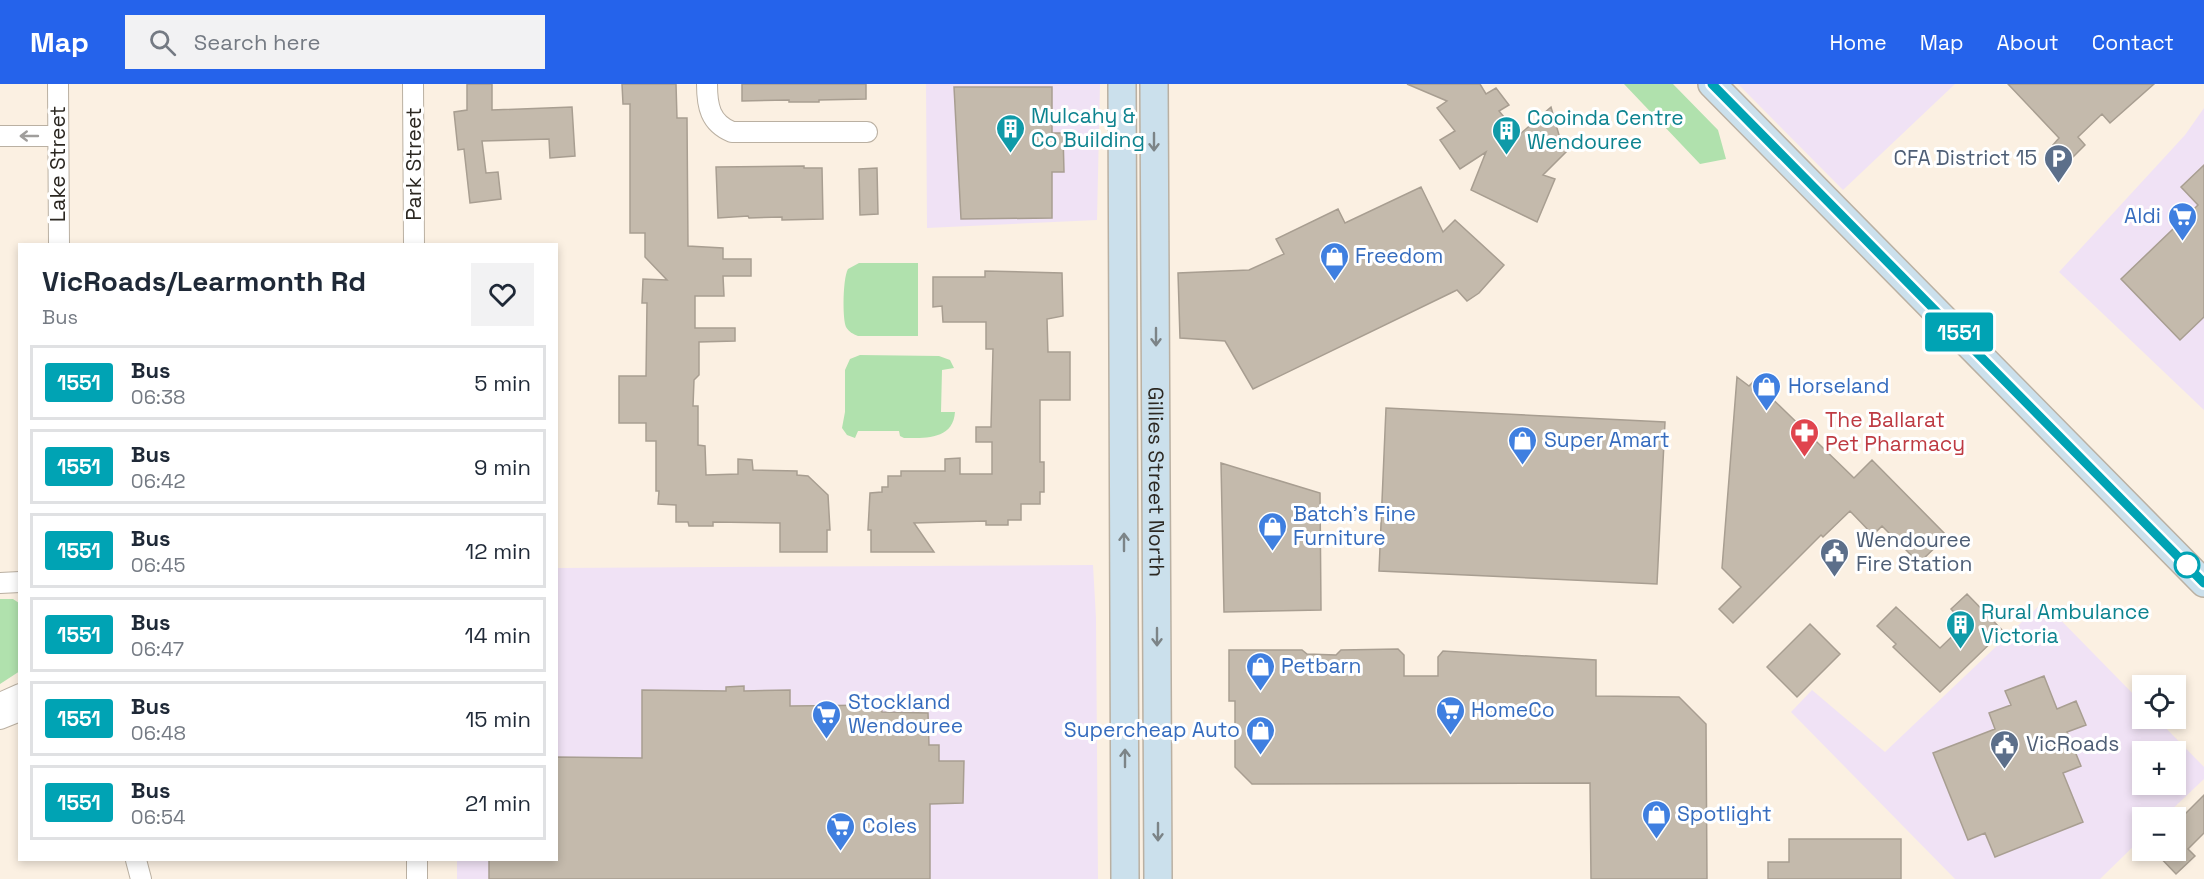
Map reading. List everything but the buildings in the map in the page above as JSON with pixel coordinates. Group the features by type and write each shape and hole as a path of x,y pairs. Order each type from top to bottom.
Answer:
{"main road":[{"name":"Gillies Street North","path":"1122,84 1125,879"},
{"name":"Gillies Street North","path":"1154,84 1158,879"},
{"path":"1712,84 1771,130 2167,519 2204,560"},
{"path":"1738,84 1771,130"},
{"path":"1824,182 2204,583"},
{"path":"1124,589 1157,589"}],"street":[{"name":"Lake Street","path":"58,84 59,243"},
{"name":"Park Street","path":"413,84 414,243"},
{"path":"707,84 707,102 711,115 720,125 732,132 867,132"},
{"path":"0,136 58,136"},
{"path":"0,582 18,582"},
{"path":"0,704 18,695"},
{"path":"0,719 18,712"},
{"path":"136,861 141,879"},
{"path":"417,861 417,879"}],"shaded area":[{"path":"926,84 1100,84 1097,220 927,228"},
{"path":"1738,84 1955,84 1843,190"},
{"path":"2204,108 2204,410 2059,272 2185,135"},
{"name":"Stockland Wendouree","path":"1093,565 1096,618 1098,879 457,879 457,861 558,861 558,568"},
{"path":"2043,602 2132,693 2132,729 2167,729 2179,741 2132,741 2132,795 2186,795 2186,749 2204,767 2204,779 2175,807 2132,807 2132,848 2100,879 1955,879 1791,712 1812,690 1885,752"}],"green space":[{"path":"1624,84 1673,84 1718,130 1726,159 1700,164"},
{"path":"859,263 918,263 918,336 858,336 848,330 844,307 845,280 848,269"},
{"path":"860,355 939,356 950,360 954,368 942,370 941,412 955,412 949,428 937,436 921,438 904,438 900,436 899,431 858,431 855,438 847,435 842,428 845,412 845,370 850,359"},
{"path":"0,599 13,599 18,602 18,672 0,684"}],"bus line":[{"name":"1551","path":"1712,84 2204,583"}],"place":[{"name":"Mulcahy & Co Building","path":"1010,154"},
{"name":"Cooinda Centre Wendouree","path":"1506,156"},
{"name":"CFA District 15","path":"2058,184"},
{"name":"Aldi","path":"2182,242"},
{"name":"Freedom","path":"1334,282"},
{"name":"Horseland","path":"1767,412"},
{"name":"The Ballarat Pet Pharmacy","path":"1804,458"},
{"name":"Super Amart","path":"1523,466"},
{"name":"Batch's Fine Furniture","path":"1272,552"},
{"name":"Wendouree Fire Station","path":"1835,578"},
{"name":"Rural Ambulance Victoria","path":"1960,650"},
{"name":"Petbarn","path":"1260,692"},
{"name":"HomeCo","path":"1450,736"},
{"name":"Stockland Wendouree","path":"827,740"},
{"name":"Supercheap Auto","path":"1261,756"},
{"name":"VicRoads","path":"2005,770"},
{"name":"Spotlight","path":"1656,840"},
{"name":"Coles","path":"841,852"}]}
